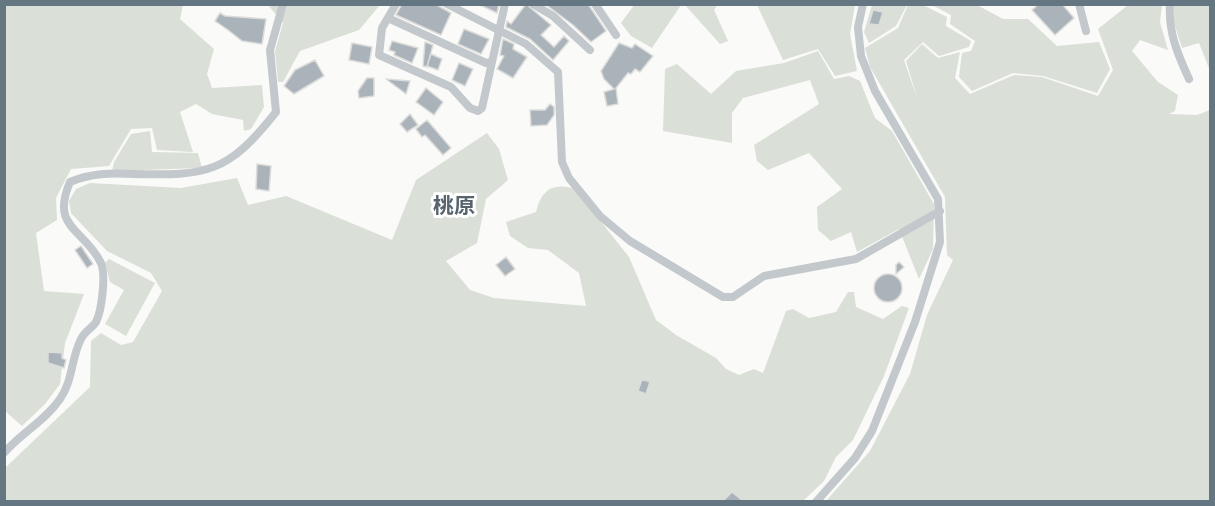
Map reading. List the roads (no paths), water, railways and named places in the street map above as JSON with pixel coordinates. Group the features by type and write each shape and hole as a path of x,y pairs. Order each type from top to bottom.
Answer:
{"street":[{"path":"4,453 14,441 44,418 62,398 81,338 96,322 101,307 101,264 64,216 62,200 70,182 90,173 183,175 224,163 243,148 276,112 270,50 283,4"},
{"path":"396,4 379,37 379,55 451,87 470,108 478,111 482,108 505,4"},
{"path":"447,4 526,44 558,72 562,162 569,178 600,216 630,241 723,297 733,297 764,276 856,259 940,211"},
{"path":"533,4 553,16 590,50"},
{"path":"595,4 616,35"},
{"path":"816,501 855,458 881,412 915,322 937,251 940,211 938,199 866,72 858,41 863,4"},
{"path":"1079,4 1086,31"},
{"path":"1170,4 1169,23 1177,52 1190,79"},
{"path":"388,18 486,63 492,62"}],"district":[{"name":"桃原","path":"454,207"}]}
